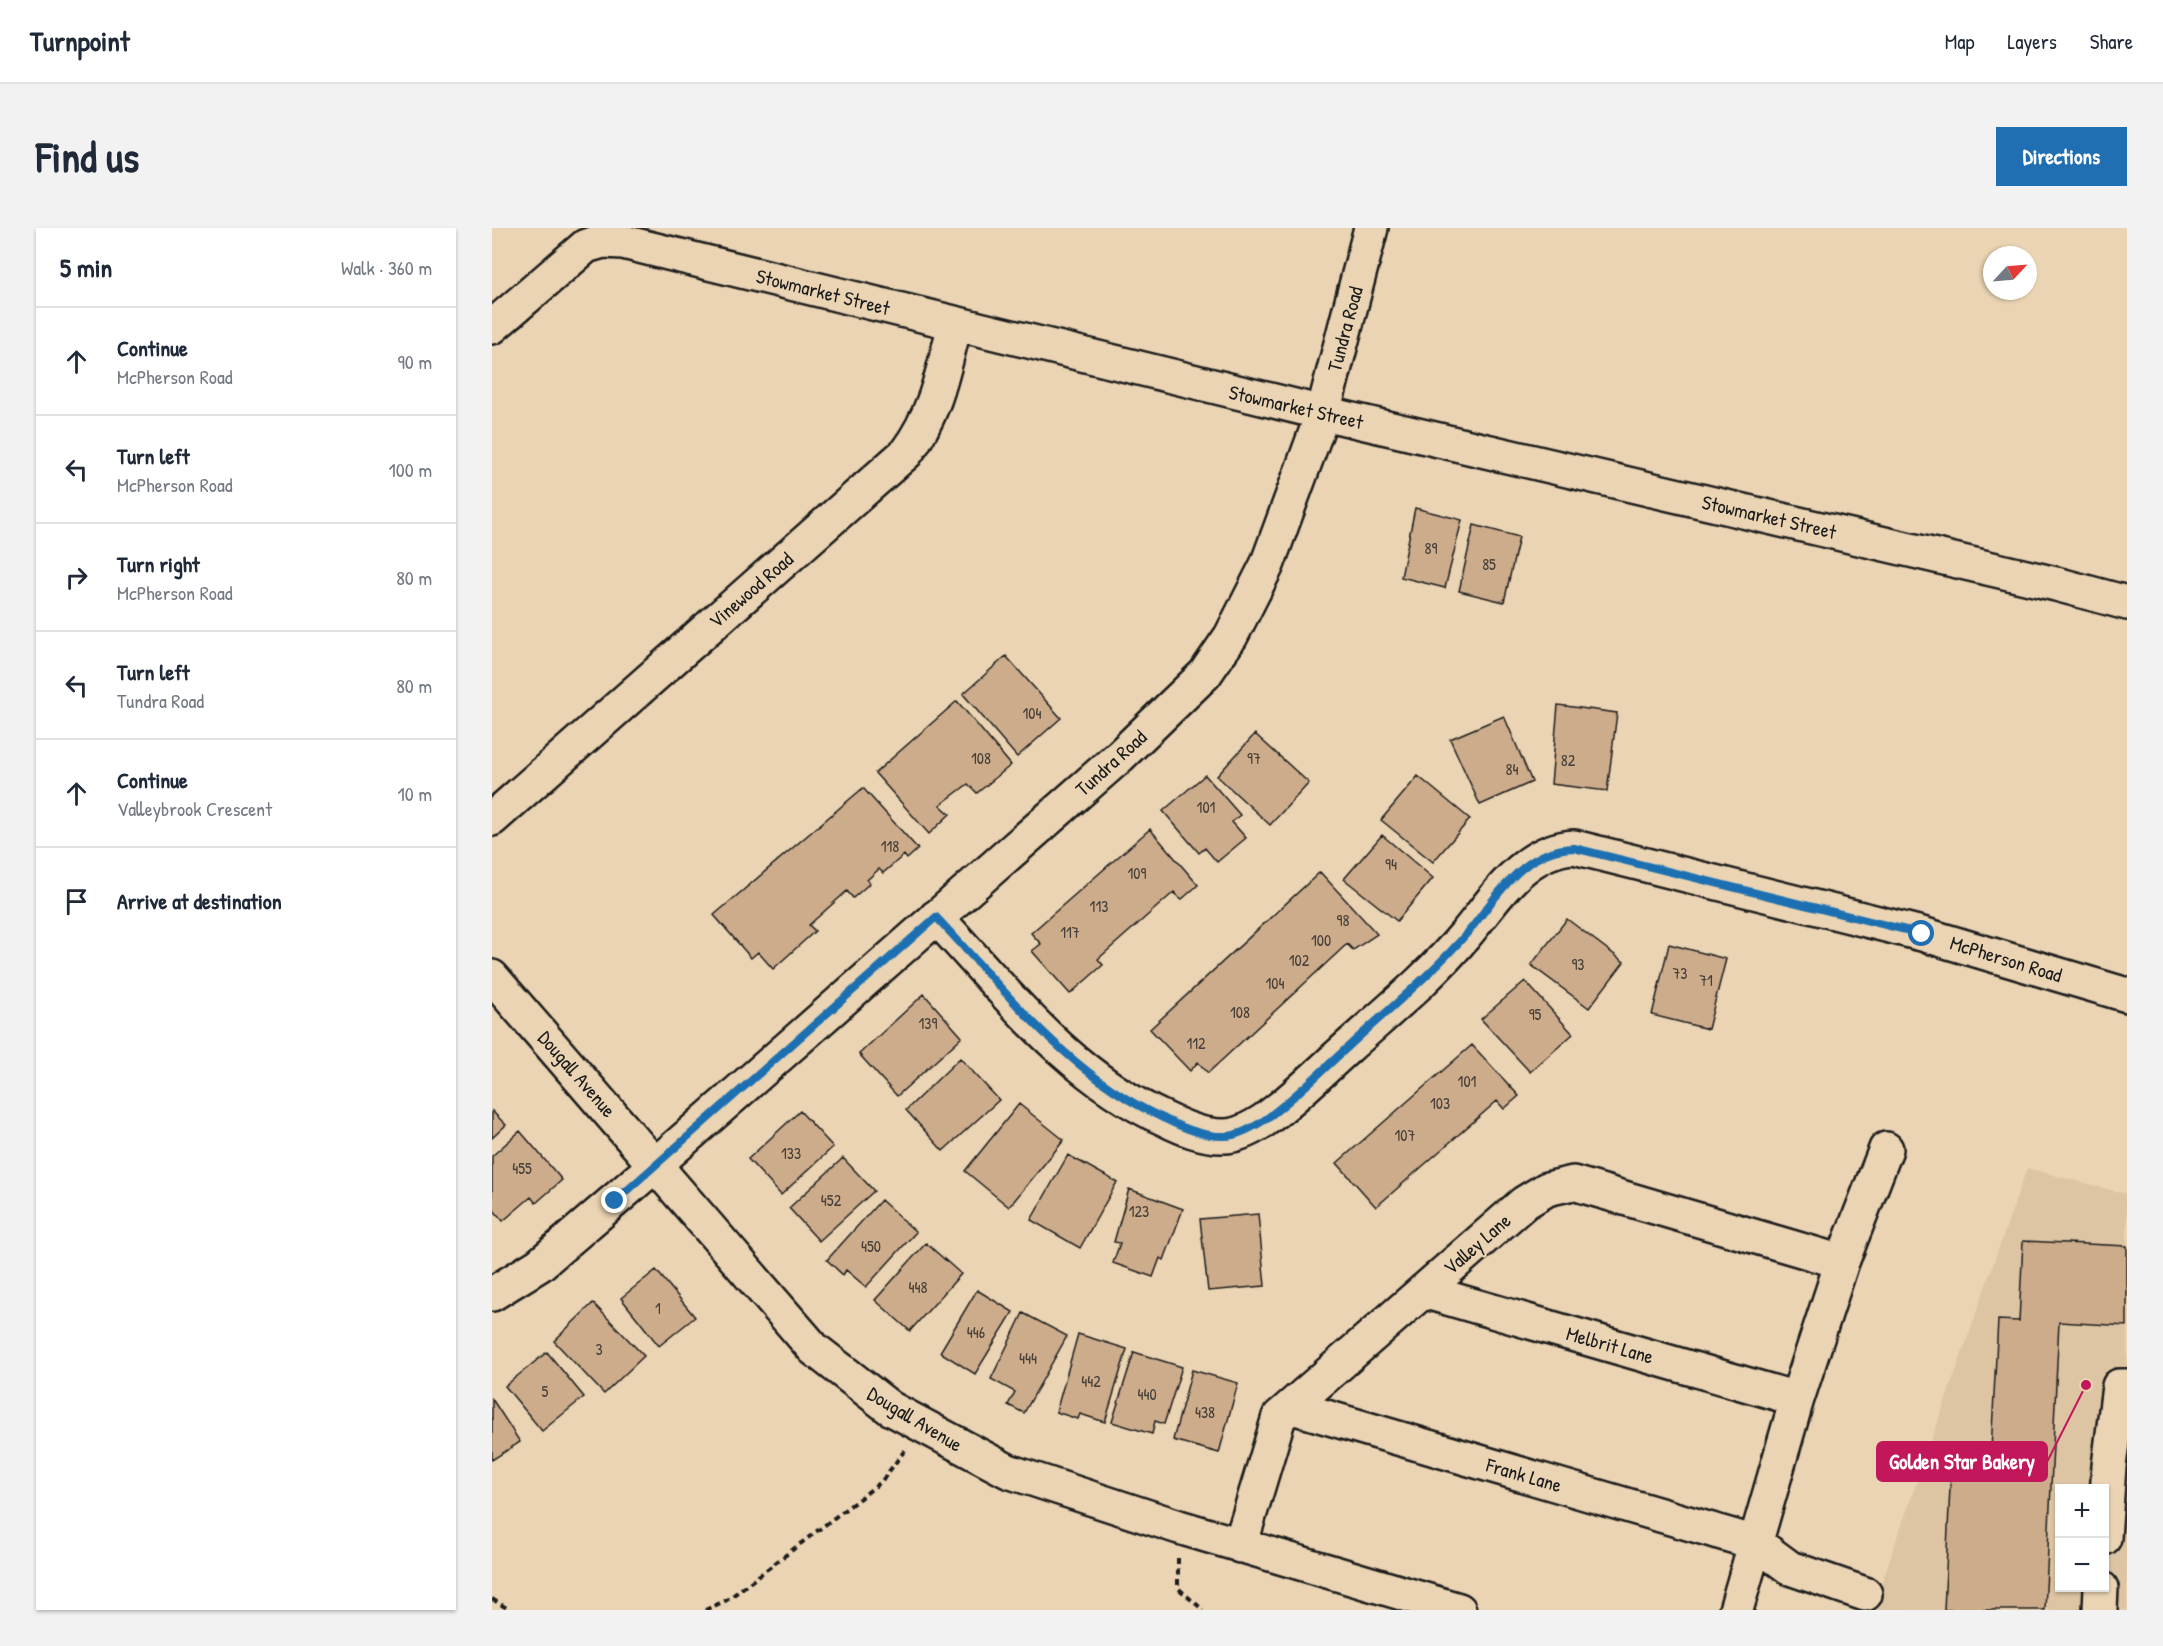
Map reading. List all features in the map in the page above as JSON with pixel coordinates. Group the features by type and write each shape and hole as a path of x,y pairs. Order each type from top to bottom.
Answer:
{"street":[{"name":"Tundra Road","path":"492,1294 539,1265 655,1165 1120,756 1205,674 1231,636 1267,565 1323,413 1371,228"},
{"name":"Stowmarket Street","path":"492,327 586,246 624,235 955,324 1323,413 2056,584 2127,603"},
{"name":"Vinewood Road","path":"492,819 906,453 923,429 938,391 955,324"},
{"name":"McPherson Road","path":"936,917 1028,1018 1068,1057 1095,1078 1151,1113 1184,1128 1219,1136 1243,1132 1262,1122 1287,1101 1420,982 1455,947 1520,869 1534,858 1561,848 1574,848 1922,934 2127,995"},
{"name":"Dougall Avenue","path":"492,976 814,1349 890,1408 1008,1471 1240,1546 1459,1610"},
{"path":"1736,1610 1797,1399 1842,1262 1886,1149"},
{"name":"Valley Lane","path":"1240,1546 1280,1417 1524,1203 1547,1190 1573,1183 1842,1262"},
{"name":"Melbrit Lane","path":"1423,1291 1797,1399"},
{"path":"2108,1484 2119,1386 2127,1386"},
{"name":"Frank Lane","path":"1292,1407 1756,1544 1790,1568 1865,1594"},
{"path":"2100,1610 2101,1592"}],"path":[{"path":"705,1610 727,1600 881,1482 922,1427"},
{"path":"1179,1527 1178,1588 1203,1610"},
{"path":"492,1599 510,1610"}],"shaded area":[{"path":"2027,1168 2127,1194 2127,1610 1872,1610"}],"building":[{"path":"1415,508 1462,520 1445,588 1401,577"},
{"path":"1474,525 1519,537 1504,602 1459,591"},
{"path":"1006,656 1061,718 1017,757 963,694"},
{"path":"957,701 1011,765 977,793 968,784 940,805 950,814 929,834 875,773"},
{"path":"1558,705 1617,713 1607,791 1551,784"},
{"path":"1504,716 1532,782 1480,805 1450,739"},
{"path":"1255,734 1309,783 1270,825 1217,776"},
{"path":"1205,775 1240,815 1232,822 1246,838 1217,862 1205,848 1199,853 1163,811"},
{"path":"1418,776 1470,819 1433,862 1381,820"},
{"path":"863,788 918,849 907,859 904,855 883,873 879,869 867,880 870,883 853,898 847,891 809,925 815,931 773,969 758,952 751,958 714,915"},
{"path":"1150,829 1198,885 1181,900 1174,892 1098,959 1103,965 1070,994 1032,951 1041,944 1031,933"},
{"path":"1382,835 1433,878 1397,921 1344,879"},
{"path":"1320,872 1377,934 1353,950 1347,944 1208,1073 1198,1062 1190,1071 1150,1029"},
{"path":"1567,919 1624,962 1589,1008 1531,965"},
{"path":"1669,944 1726,959 1708,1029 1652,1015"},
{"path":"1525,981 1573,1034 1530,1072 1481,1019"},
{"path":"924,994 962,1037 897,1096 859,1054"},
{"path":"1472,1045 1519,1096 1504,1109 1497,1101 1376,1207 1337,1163"},
{"path":"960,1058 999,1100 943,1151 906,1110"},
{"path":"1019,1104 1064,1140 1009,1207 965,1171"},
{"path":"492,1111 506,1125 492,1138"},
{"path":"800,1111 833,1147 781,1195 748,1159"},
{"path":"520,1131 562,1180 536,1203 531,1197 503,1221 492,1208 492,1156"},
{"path":"1068,1155 1117,1182 1080,1248 1031,1220"},
{"path":"843,1158 874,1191 819,1241 789,1208"},
{"path":"1129,1189 1183,1209 1164,1260 1160,1258 1153,1277 1113,1263 1120,1243 1114,1242"},
{"path":"881,1200 916,1232 866,1287 846,1270 843,1275 827,1260"},
{"path":"1258,1214 1265,1286 1208,1291 1200,1219"},
{"path":"2023,1241 2127,1246 2127,1326 2059,1322 2045,1610 1944,1610 1951,1467 1990,1469 1998,1320 2019,1321"},
{"path":"926,1243 961,1274 910,1331 875,1300"},
{"path":"656,1270 695,1317 659,1346 621,1298"},
{"path":"977,1290 1013,1312 975,1374 940,1352"},
{"path":"593,1303 644,1356 604,1394 554,1341"},
{"path":"1023,1313 1067,1336 1024,1413 1008,1405 1015,1392 991,1379"},
{"path":"1078,1334 1127,1349 1105,1422 1080,1414 1078,1419 1056,1412"},
{"path":"547,1352 584,1397 542,1431 505,1386"},
{"path":"1134,1352 1182,1367 1164,1424 1155,1421 1152,1434 1112,1422"},
{"path":"1192,1370 1238,1383 1219,1453 1173,1440"},
{"path":"492,1399 520,1442 492,1460"}],"place":[{"name":"Golden Star Bakery","path":"2086,1385"}],"route":[{"path":"615,1201 936,917 1028,1018 1068,1057 1104,1085 1151,1113 1184,1128 1211,1135 1227,1136 1243,1132 1262,1122 1287,1101 1420,982 1455,947 1520,869 1547,851 1574,848 1922,934"}]}
